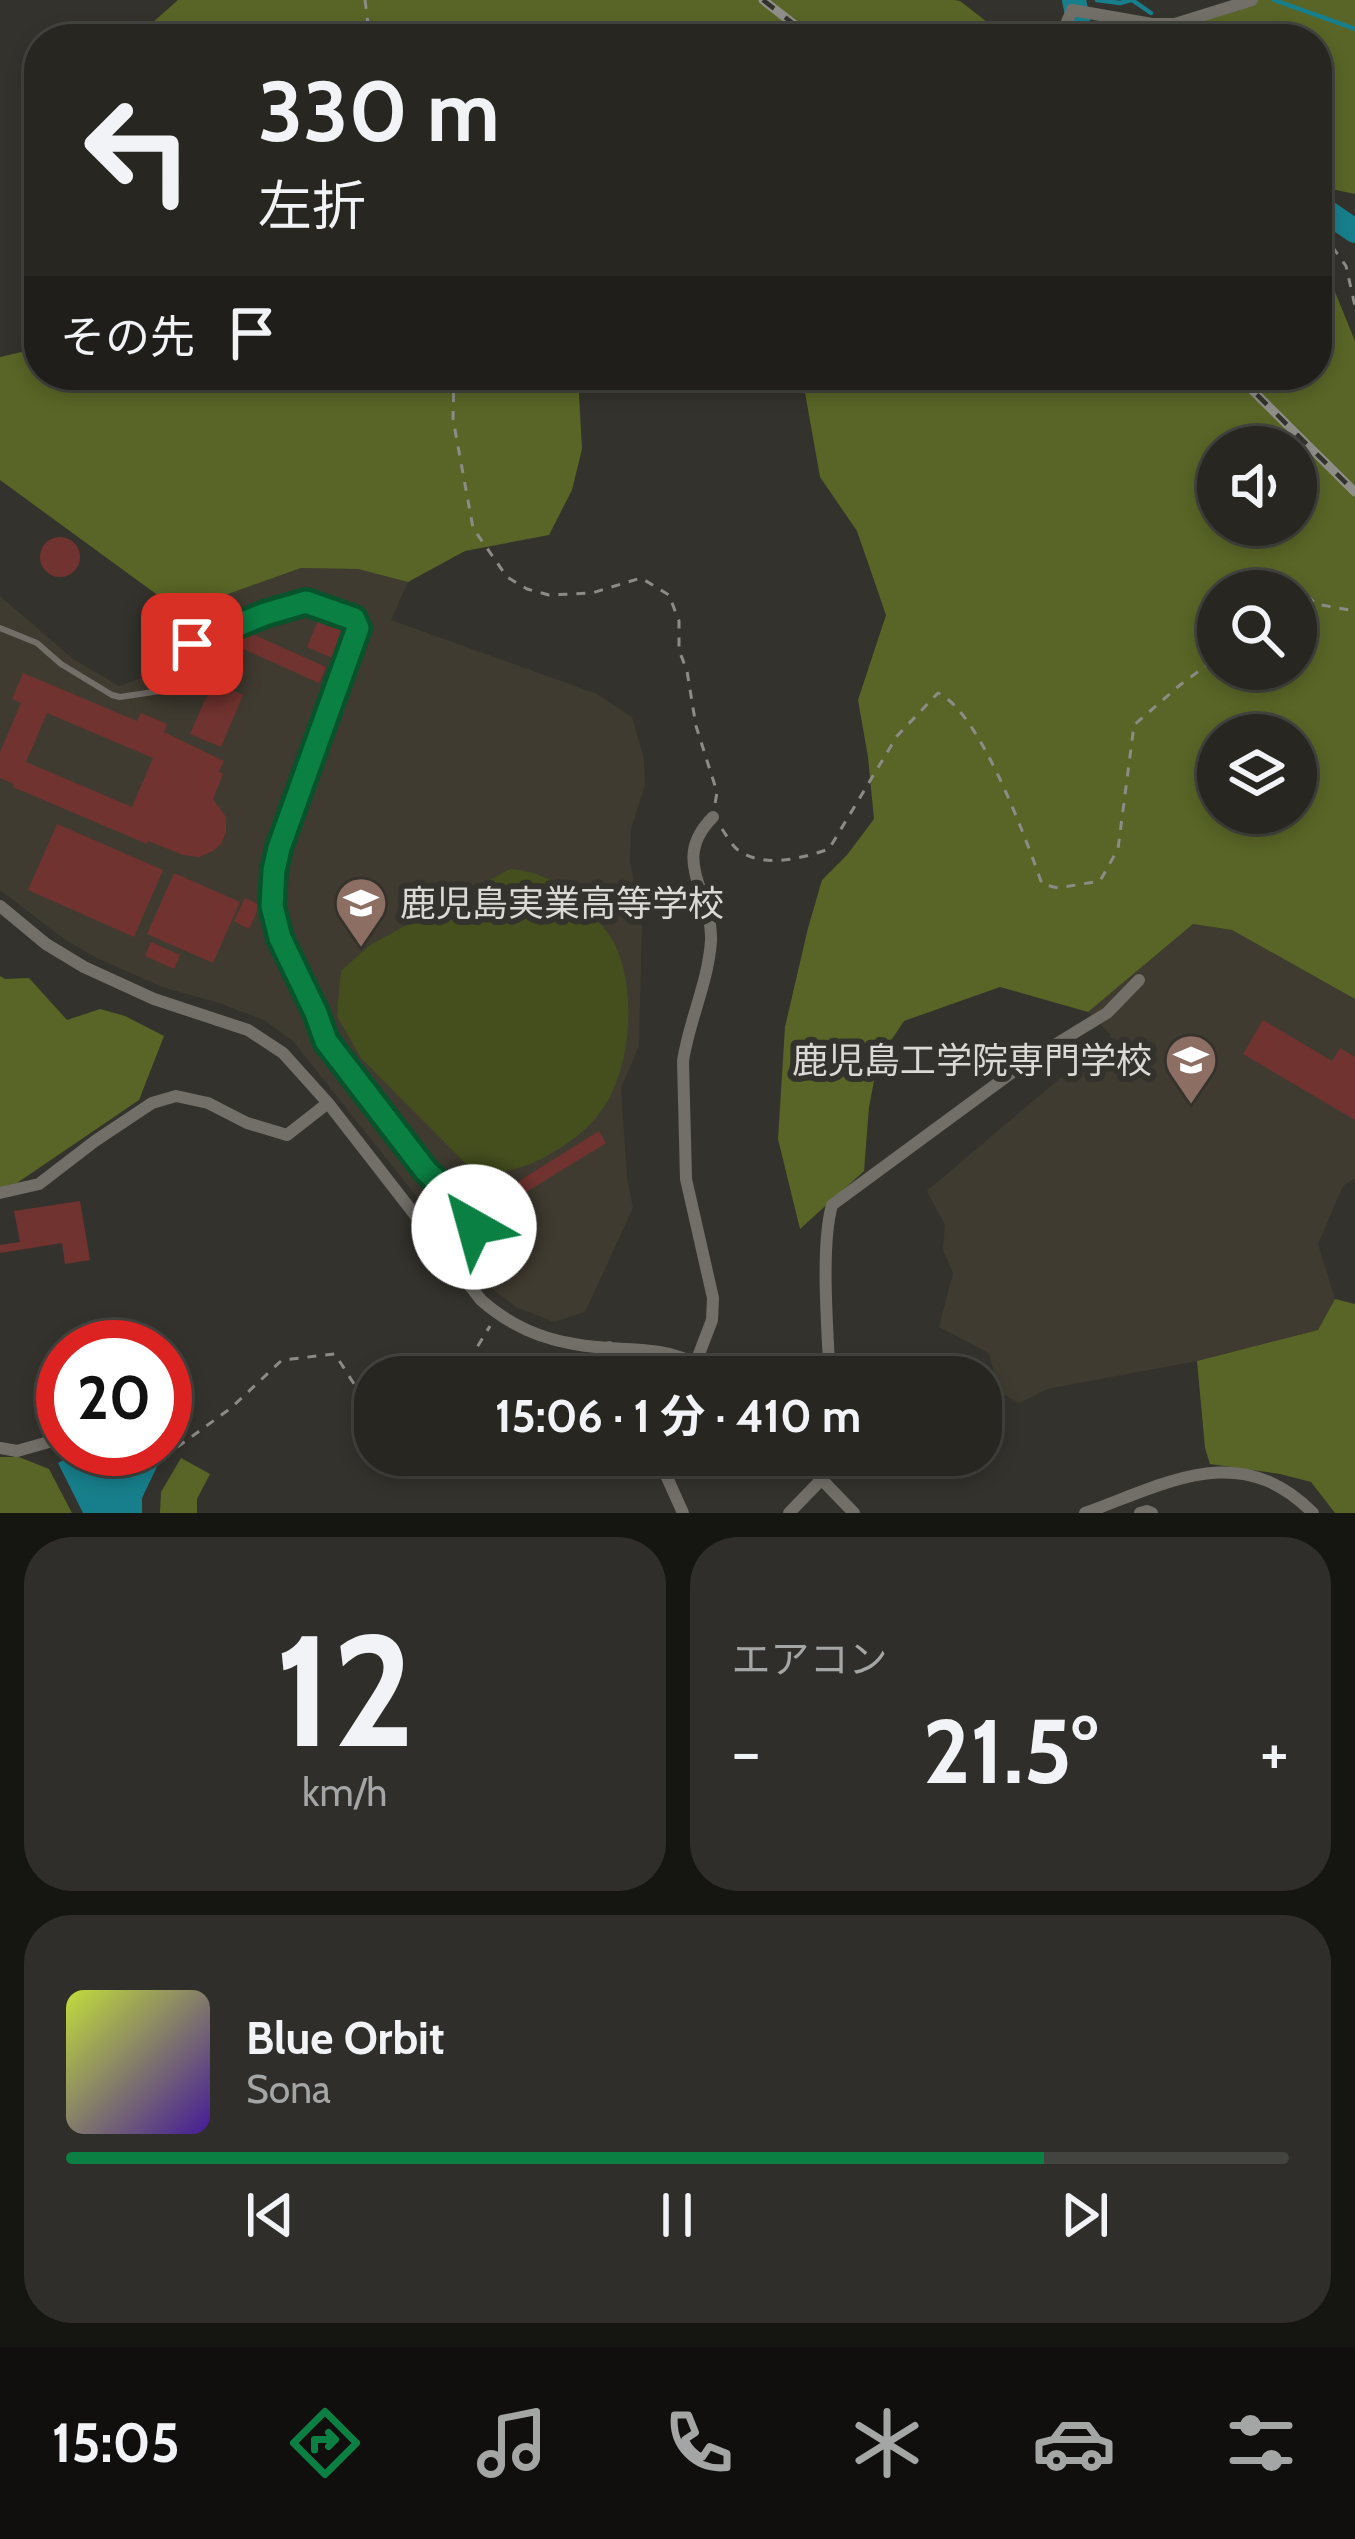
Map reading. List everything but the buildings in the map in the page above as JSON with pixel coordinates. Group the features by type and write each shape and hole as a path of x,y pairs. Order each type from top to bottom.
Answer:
{"street":[{"path":"1174,24 1252,0"},
{"path":"1066,24 1072,10 1152,24"},
{"path":"697,1356 712,1320 713,1298 686,1179 683,1061 697,1014 711,933 692,858 699,831 713,817"},
{"path":"0,906 46,944 84,967 154,999 248,1030 283,1053 328,1103 447,1259 482,1300 513,1325 574,1344 675,1356"},
{"path":"830,1356 827,1234 832,1204 1025,1063 1107,1013 1139,980"},
{"path":"0,1193 39,1184 152,1103 176,1096 208,1103 287,1135 328,1103"},
{"path":"605,1356 609,1347"},
{"path":"0,1448 17,1451 36,1446"},
{"path":"1085,1513 1184,1477 1235,1471 1276,1483 1313,1513"},
{"path":"666,1476 683,1513"},
{"path":"817,1476 854,1513"},
{"path":"789,1513 821,1480"},
{"path":"1140,1513 1153,1513"}],"lane":[{"path":"0,628 37,644 120,697 160,691 192,644 265,614 306,602 354,619 358,628 279,848 272,906 280,938 326,1041 426,1171 472,1213 474,1227 447,1259"}],"path":[{"path":"1332,246 1346,266 1355,306"},
{"path":"454,390 453,419 473,528 507,577 549,595 592,593 641,578 669,595 679,621 680,650 696,726 717,792 713,817 739,852 770,861 829,849 896,736 938,693 952,699 968,721 1021,827 1042,884 1058,888 1100,881 1118,849 1134,725 1197,672"},
{"path":"1317,604 1355,611"},
{"path":"472,1356 498,1315"},
{"path":"192,1436 282,1360 335,1354 354,1384"}],"shaded area":[{"name":"鹿児島実業高等学校","path":"301,568 358,569 408,582 391,620 597,694 632,717 644,759 645,785 631,829 630,862 642,921 639,1046 621,1088 633,1208 585,1312 554,1322 516,1307 486,1284 293,1041 264,1020 162,987 97,958 0,890 0,596 73,659 119,686 147,676 206,602"},
{"name":"鹿児島工学院専門学校","path":"1193,924 1232,930 1355,999 1355,1178 1343,1186 1318,1244 1335,1299 1318,1330 1197,1361 1047,1389 1019,1403 1002,1393 1002,1356 990,1356 939,1327 953,1273 943,1250 945,1225 927,1191 1111,1035 1088,1012"}],"green space":[{"path":"178,0 954,0 990,24 151,24"},
{"path":"1257,0 1355,0 1355,194 1332,189 1332,24 1196,24"},
{"path":"1332,285 1355,341 1355,999 1232,930 1193,924 1088,1012 1000,987 904,1021 878,1060 864,1171 800,1229 778,1139 785,1027 822,880 874,819 858,700 886,615 857,531 820,477 805,390 1332,390"},
{"path":"24,351 24,390 579,390 582,449 572,490 549,535 465,551 408,582 358,569 301,568 206,602 189,618 0,480 0,357"},
{"path":"510,869 554,882 606,930 624,973 628,1023 620,1072 591,1124 533,1163 483,1172 472,1170 361,1058 337,1016 341,971 370,945"},
{"path":"0,976 29,978 67,1020 100,1009 164,1036 139,1100 17,1183 0,1187"},
{"path":"1335,1299 1355,1304 1355,1513 1335,1513 1311,1482 1210,1464 1205,1448 1197,1361 1318,1330"},
{"path":"0,1457 19,1457 36,1464 36,1476 53,1476 72,1513 0,1513"},
{"path":"192,1464 210,1474 197,1499 197,1513 160,1513 161,1492 170,1476 192,1476"}],"water":[{"path":"64,1476 152,1476 142,1498 142,1513 83,1513"}],"waterway":[{"path":"1074,0 1079,24"},
{"path":"1097,0 1131,0"},
{"path":"1132,0 1151,13"},
{"path":"1274,0 1355,29"},
{"path":"1332,215 1355,231"}],"railway":[{"path":"763,0 794,24"},
{"path":"1252,390 1355,492"}],"place":[{"name":"鹿児島実業高等学校","path":"361,949"},
{"name":"鹿児島工学院専門学校","path":"1191,1106"}],"route":[{"path":"192,644 306,602 354,619 358,628 279,848 272,906 280,938 326,1041 426,1171 472,1213 474,1227"}]}
